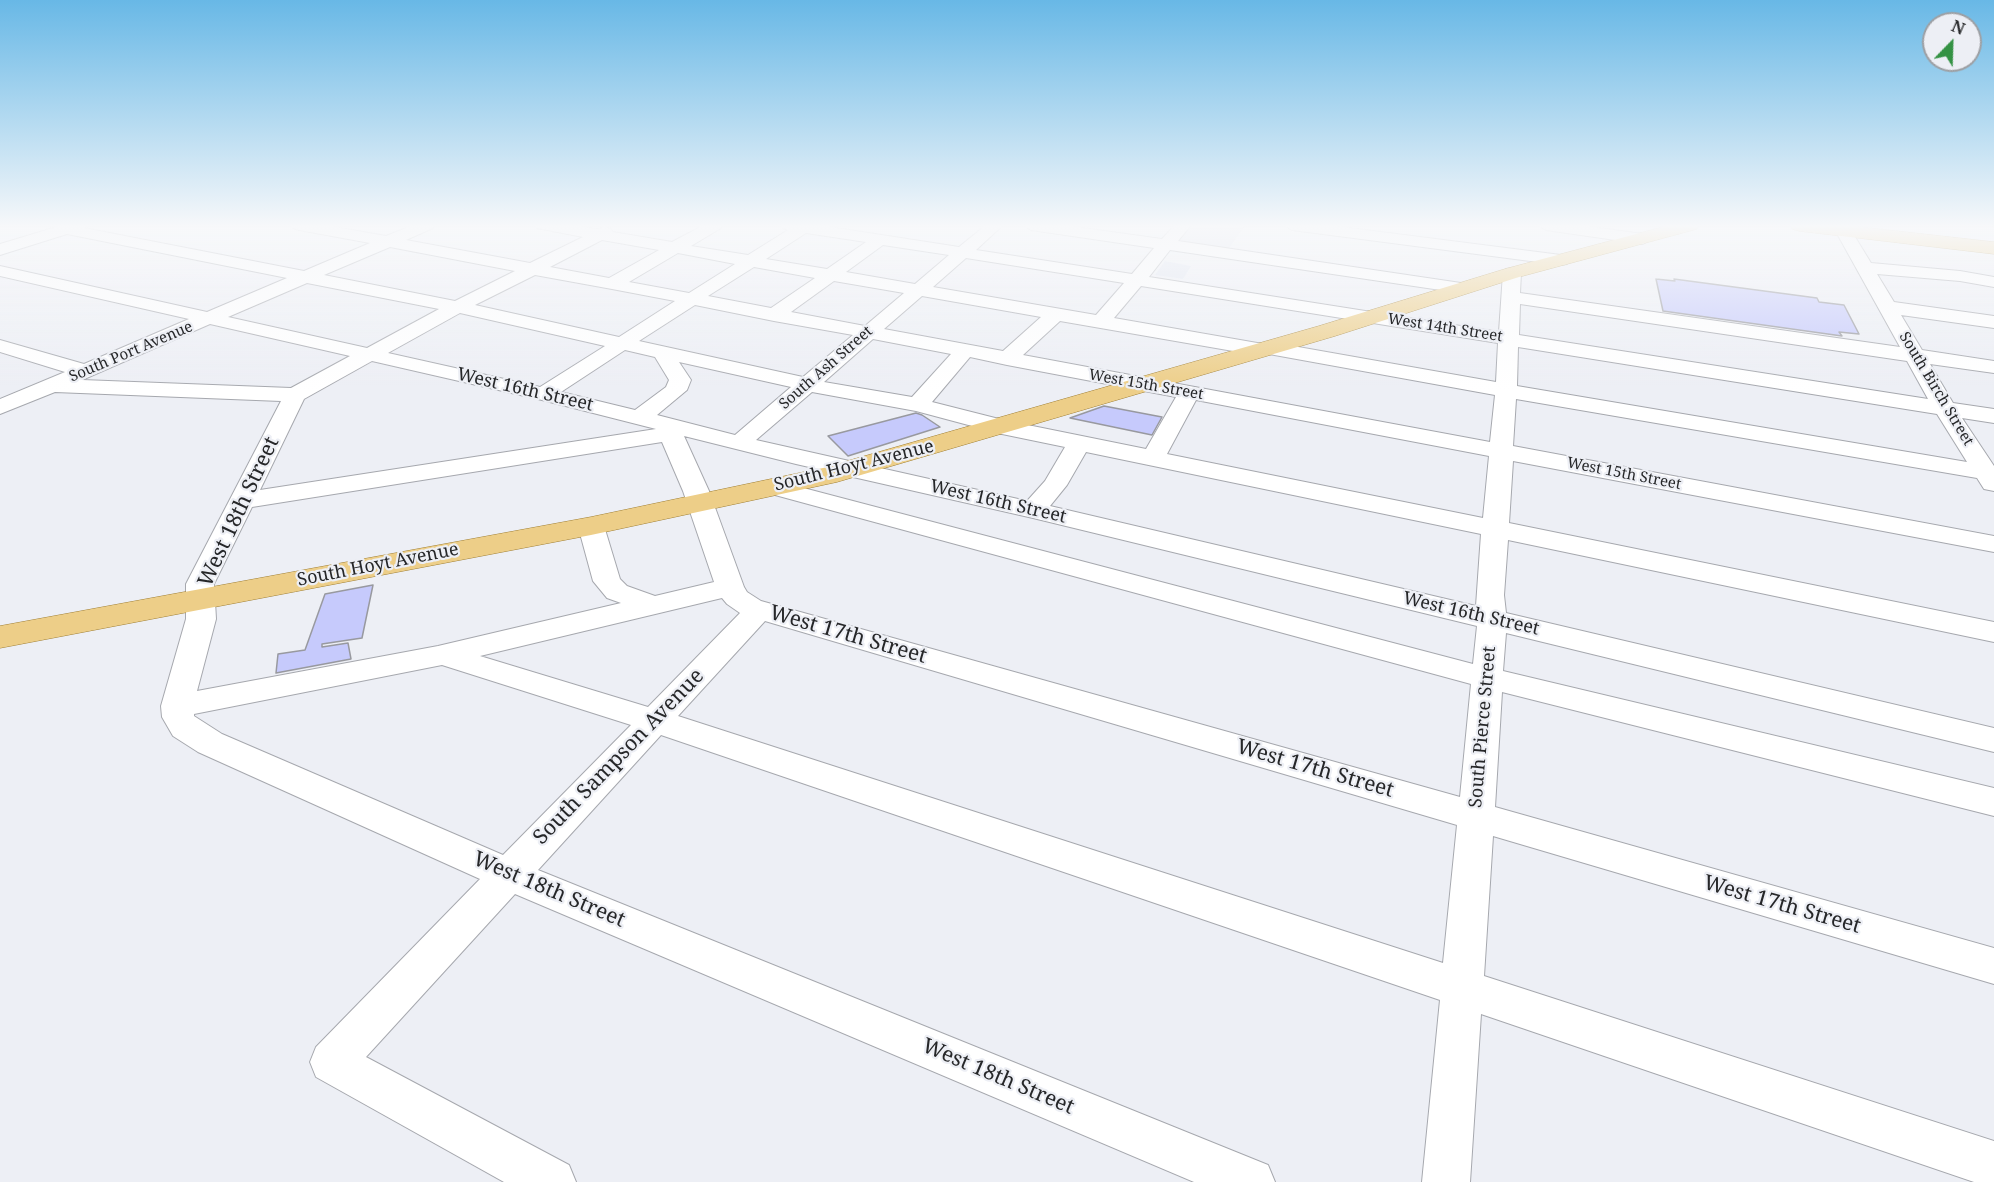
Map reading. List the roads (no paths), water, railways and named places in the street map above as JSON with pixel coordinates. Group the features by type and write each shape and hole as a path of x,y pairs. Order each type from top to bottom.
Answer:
{"main road":[{"name":"South Hoyt Avenue","path":"0,637 591,526 773,487 853,468 1002,427 1266,349 1461,288 1512,285 1521,280"}],"street":[{"name":"West 16th Street","path":"37,280 543,394 639,418 679,432 739,442 1033,510 1994,740"},
{"name":"South Port Avenue","path":"0,407 295,280"},
{"path":"325,280 807,385 917,405 1079,444 1994,632"},
{"path":"52,385 295,395 509,280"},
{"name":"West 15th Street","path":"593,280 1994,543"},
{"path":"612,284 619,280"},
{"path":"543,394 720,280"},
{"path":"774,315 822,280"},
{"path":"864,280 1506,390 1991,478"},
{"name":"South Ash Street","path":"739,442 930,280"},
{"path":"1101,322 1136,280"},
{"name":"West 14th Street","path":"1144,280 1994,416"},
{"path":"1407,280 1461,288"},
{"name":"South Birch Street","path":"1871,280 1944,407 1991,478"},
{"path":"1512,285 1994,367"},
{"name":"South Pierce Street","path":"1446,1182 1492,619 1490,596 1512,285"},
{"path":"1887,308 1994,322"},
{"path":"1007,359 1056,314"},
{"path":"0,346 86,371"},
{"path":"917,405 964,351"},
{"path":"639,418 676,390 680,381 663,354"},
{"path":"1152,459 1189,393"},
{"name":"West 18th Street","path":"295,395 200,585 201,619 177,706 178,717 185,728 210,743 508,874 1251,1182"},
{"path":"177,706 443,655 729,587 699,503 679,432 241,501"},
{"path":"1033,510 1055,485 1079,444"},
{"path":"773,487 1487,678 1994,802"},
{"path":"591,526 607,581 617,592 652,605"},
{"name":"West 17th Street","path":"729,587 737,598 759,610 1994,966"},
{"name":"South Sampson Avenue","path":"552,1182 332,1062 759,610"},
{"path":"443,655 654,720 1994,1165"}]}
